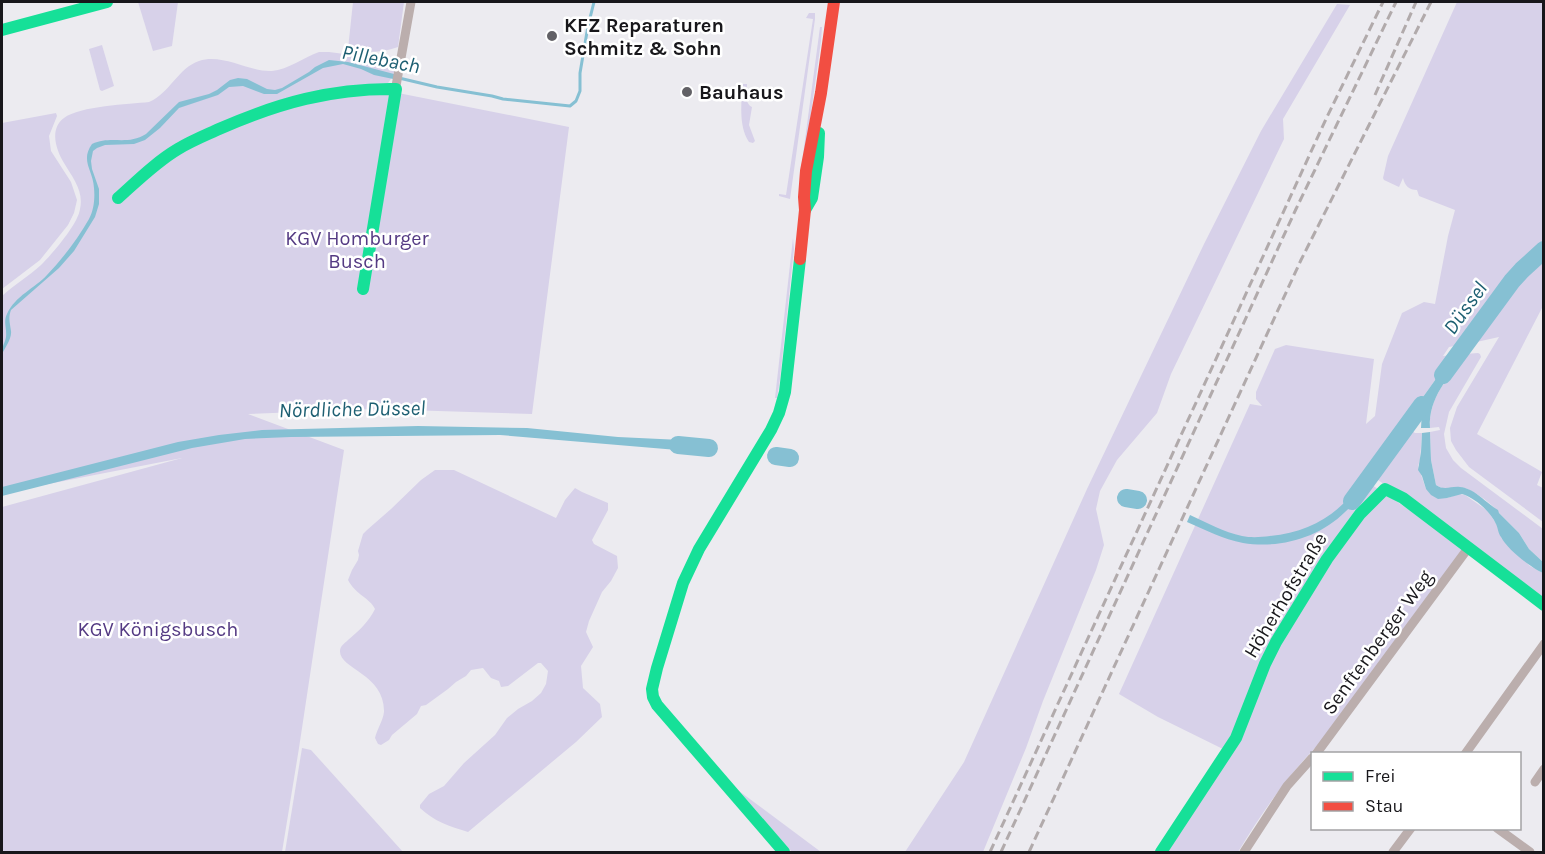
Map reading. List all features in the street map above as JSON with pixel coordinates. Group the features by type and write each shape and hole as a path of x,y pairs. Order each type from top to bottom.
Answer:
{"street":[{"path":"2,30 107,2"},
{"path":"363,289 411,2"},
{"path":"784,852 657,705 652,689 684,583 699,549 771,430 785,392 805,210 803,196 808,154 819,107 834,2"},
{"path":"117,198 177,150 255,113 328,92 396,87"},
{"name":"Höherhofstraße","path":"1161,852 1236,738 1276,642 1349,528 1384,489 1403,498 1544,605"},
{"name":"Senftenberger Weg","path":"1317,752 1466,551"},
{"path":"1466,752 1544,644"},
{"path":"1244,852 1287,786 1311,759"},
{"path":"1535,782 1544,769"},
{"path":"1393,852 1409,830"},
{"path":"1500,830 1530,852"}],"green space":[{"path":"138,2 178,2 172,46 153,51"},
{"path":"353,2 404,2 398,47 373,52 348,49"},
{"path":"1457,2 1543,2 1543,248 1520,270 1459,345 1449,347 1443,356 1453,355 1408,418 1402,419 1360,477 1465,547 1329,734 1279,790 1238,852 1155,852 1227,751 1158,717 1119,694 1250,404 1262,406 1256,399 1256,392 1275,349 1286,345 1374,359 1366,424 1375,416 1382,364 1402,313 1424,302 1435,304 1455,210 1419,196 1417,190 1408,187 1403,178 1399,187 1384,180 1388,156"},
{"path":"1337,4 1350,5 1283,119 1284,139 1171,374 1157,413 1117,460 1100,491 1096,509 1104,545 1096,570 983,852 905,852 964,762 1087,489 1204,244 1261,131"},
{"path":"809,13 815,13 815,19 790,199 779,196 779,194 786,195 813,19 806,18"},
{"path":"820,27 822,27 821,41 802,178 800,177"},
{"path":"102,45 114,86 102,91 89,49"},
{"path":"319,52 394,57 394,72 383,90 569,127 532,414 374,409 248,414 344,450 282,852 2,852 2,507 182,458 2,493 2,296 41,265 52,253 70,230 80,209 79,190 61,158 55,140 57,128 64,118 81,111 105,106 149,102 163,93 185,69 199,61 217,59 263,71 272,71"},
{"path":"742,84 747,84 747,100 752,107 749,125 755,141 753,143 749,142 743,128"},
{"path":"56,113 57,116 49,136 51,151 71,182 77,200 74,213 68,225 40,260 2,289 2,123"},
{"path":"793,238 794,249 780,379 777,398 775,398"},
{"path":"1543,254 1543,306 1477,434 1542,472 1537,485 1543,488 1543,522 1469,467 1451,441 1450,428 1457,407 1499,337 1472,343 1520,278"},
{"path":"1478,353 1481,357 1449,412 1444,434 1446,448 1461,468 1543,529 1543,562 1529,549 1519,533 1481,497 1464,488 1444,488 1436,485 1431,460 1430,432 1440,430 1439,427 1430,428 1432,407 1441,388 1465,354"},
{"path":"1409,429 1415,433 1422,433 1418,466 1426,489 1447,498 1459,494 1465,495 1488,511 1502,539 1530,566 1543,573 1543,601 1374,477"},
{"path":"435,470 454,470 556,518 565,500 575,488 608,503 608,510 592,540 594,544 617,556 618,568 602,592 589,621 586,632 593,647 581,666 583,688 600,704 602,717 576,742 468,832 437,820 420,808 420,805 429,794 444,786 464,763 495,735 507,718 541,693 546,684 548,671 541,663 538,663 508,686 501,687 499,681 491,678 483,668 471,670 426,705 421,706 417,714 381,745 375,738 384,712 382,699 370,681 347,663 340,651 343,645 370,618 375,609 348,580 358,560 363,534 421,480"},
{"path":"302,748 311,750 403,852 285,852"},
{"path":"739,791 821,852 792,852"}],"water":[{"path":"329,60 348,62 394,74 398,80 374,75 343,64 323,68 277,94 264,94 243,86 229,87 218,95 179,108 145,140 134,144 105,145 93,151 92,169 99,189 99,204 95,217 74,251 59,268 11,310 10,337 2,354 6,337 7,314 20,297 42,280 59,262 91,215 94,192 87,156 92,144 106,140 139,138 179,102 209,94 230,80 247,79 267,89 275,90"},
{"path":"1465,354 1436,397 1430,417 1430,428 1421,428 1422,411 1411,425 1405,420 1453,355"},
{"path":"1402,425 1409,429 1374,477 1367,473 1377,461"},
{"path":"418,426 527,428 618,437 702,441 701,452 500,435 245,439 192,448 2,496 2,487 178,442 219,435 262,430"},
{"path":"1430,432 1431,460 1436,485 1445,488 1465,488 1498,510 1519,533 1529,549 1543,562 1543,573 1526,563 1508,547 1493,519 1477,502 1462,494 1438,499 1426,489 1418,470 1422,433"},
{"path":"1363,480 1369,484 1345,512 1323,529 1298,540 1270,544 1243,543 1221,537 1187,522 1190,515 1222,530 1246,537 1285,534 1311,525 1334,512 1345,503"}],"waterway":[{"name":"Pillebach","path":"399,78 503,99 570,106 576,101 580,91 580,73 594,2"},
{"name":"Düssel","path":"1443,375 1512,281 1544,250"},
{"name":"Nördliche Düssel","path":"1352,501 1422,405"},
{"name":"Nördliche Düssel","path":"678,445 709,448"},
{"name":"Nördliche Düssel","path":"776,456 790,458"},
{"name":"Nördliche Düssel","path":"1126,498 1138,500"}],"railway":[{"path":"990,852 1326,119 1383,2"},
{"path":"1001,852 1296,209 1396,2"},
{"path":"1375,95 1416,2"},
{"path":"1029,852 1301,260 1431,2"}],"traffic: fast":[{"path":"2,30 107,2"},
{"path":"118,198 170,154 241,120 284,105 327,94 396,89 363,289"},
{"path":"805,210 812,198 819,133"},
{"path":"784,852 657,705 652,689 683,583 699,549 779,413 785,392 800,259"},
{"path":"1161,852 1236,738 1276,642 1327,559 1360,514 1385,489 1403,498 1544,605"}],"traffic: jam":[{"path":"800,259 806,171 821,93 834,2"}],"place":[{"name":"KFZ Reparaturen Schmitz & Sohn","path":"552,36"},
{"name":"Bauhaus","path":"687,92"}],"park label":[{"name":"KGV Homburger Busch","path":"357,250"},
{"name":"KGV Königsbusch","path":"158,629"}]}
